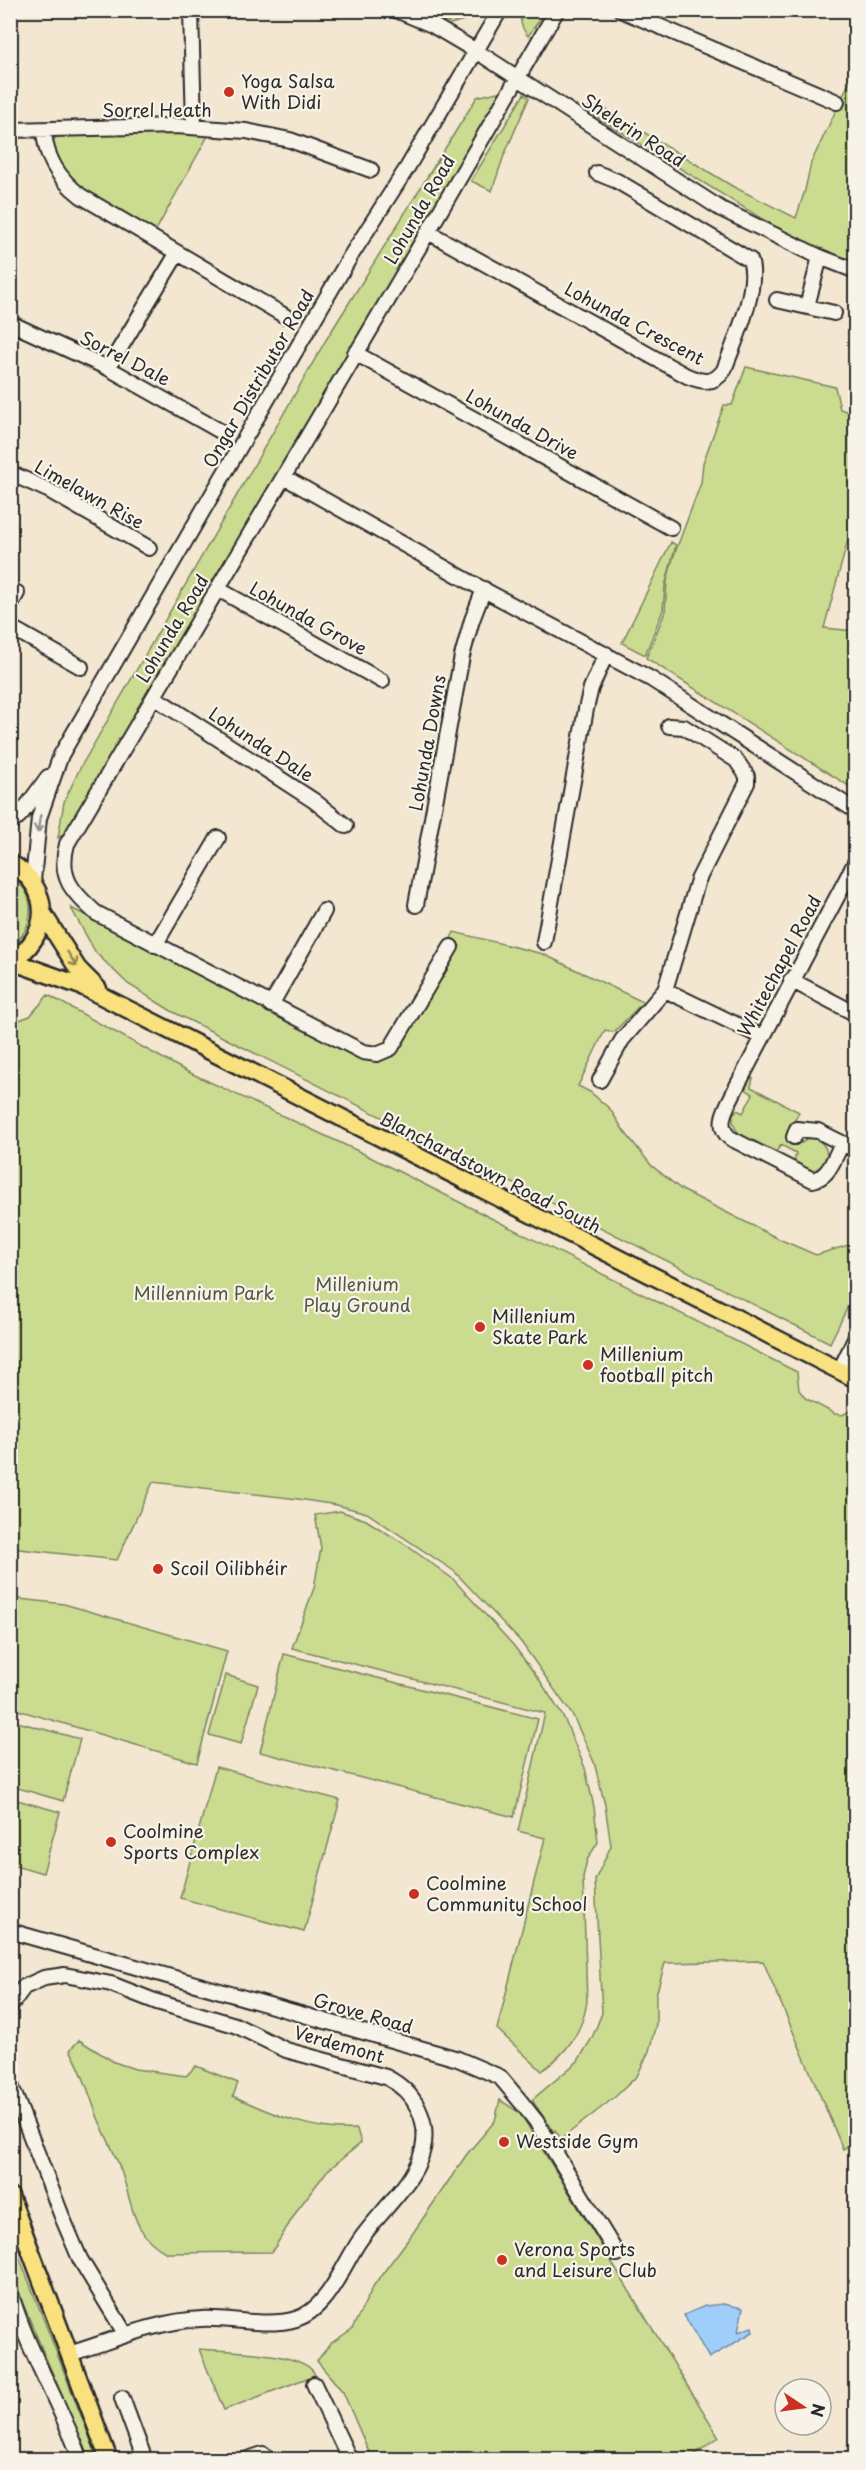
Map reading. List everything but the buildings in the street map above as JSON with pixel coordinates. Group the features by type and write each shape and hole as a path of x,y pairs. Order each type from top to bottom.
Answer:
{"main road":[{"path":"10,863 21,869 33,881 40,896 42,912 40,928 34,942 24,953 11,961"},
{"name":"Blanchardstown Road South","path":"42,912 78,969 109,1000"},
{"name":"Blanchardstown Road South","path":"11,961 77,984 855,1379"},
{"path":"10,2196 109,2460"}],"street":[{"path":"191,10 194,126"},
{"name":"Shelerin Road","path":"396,10 432,25 518,76 722,209 855,271"},
{"name":"Ongar Distributor Road","path":"10,824 21,814 55,768 350,257 407,168 500,10"},
{"name":"Lohunda Road","path":"451,947 391,1048 377,1054 363,1052 96,913 76,895 64,875 63,858 67,844 557,10"},
{"path":"621,10 837,102"},
{"name":"Sorrel Heath","path":"10,130 194,126 249,131 289,140 371,170"},
{"path":"44,130 47,153 54,167 70,188 177,254 285,316"},
{"name":"Lohunda Crescent","path":"428,232 687,376 705,382 716,380 724,370 750,294 753,278 750,260 618,181 597,173"},
{"path":"108,368 177,254"},
{"path":"807,306 820,256"},
{"path":"777,300 834,313"},
{"name":"Sorrel Dale","path":"10,323 108,368 220,431"},
{"name":"Lohunda Drive","path":"355,353 671,528"},
{"name":"Limelawn Rise","path":"10,474 48,490 149,548"},
{"path":"284,477 686,700 855,811"},
{"name":"Lohunda Grove","path":"218,589 382,681"},
{"name":"Lohunda Downs","path":"417,904 462,656 484,589"},
{"path":"10,606 17,593"},
{"path":"10,627 81,667"},
{"path":"544,942 586,710 591,688 606,654"},
{"name":"Lohunda Dale","path":"154,697 313,800 346,826"},
{"path":"600,1080 622,1040 665,990 698,880 747,783 744,769 736,760 688,730 669,726"},
{"name":"Ongar Distributor Road","path":"33,881 39,818 55,768"},
{"path":"155,945 218,838"},
{"name":"Whitechapel Road","path":"842,1144 822,1178 813,1180 730,1138 724,1132 722,1119 791,980 852,876 855,861"},
{"path":"271,1005 324,911"},
{"path":"791,980 855,1014"},
{"path":"665,990 762,1037"},
{"path":"794,1137 797,1129 818,1131 855,1150"},
{"path":"840,1370 855,1337"},
{"name":"Grove Road","path":"10,1931 458,2059 500,2077 536,2121 617,2254"},
{"name":"Verdemont","path":"10,2006 24,1987 44,1978 65,1976 111,1984 157,2002 235,2025 286,2050 386,2077 401,2086 414,2101 423,2120 425,2140 422,2157 415,2171 378,2215 320,2305 314,2310 302,2317 286,2321 200,2319 126,2335 69,2354"},
{"path":"10,2083 58,2209 81,2259 126,2335"},
{"path":"10,2291 81,2460"},
{"path":"314,2384 337,2428 350,2460"},
{"path":"122,2398 145,2460"},
{"path":"246,2460 263,2454 269,2460"}],"green space":[{"path":"424,11 472,11 467,19 451,24"},
{"path":"523,11 546,11 528,36 521,24"},
{"path":"855,70 855,263 790,236 584,109 596,103 732,186 796,218 811,163"},
{"path":"497,92 500,95 489,115 66,833 58,838 64,802 79,770 326,340 477,97"},
{"path":"524,94 529,98 503,158 492,191 471,181"},
{"path":"164,132 209,134 155,232 108,207 80,186 58,160 52,143 56,137 62,135"},
{"path":"746,367 835,387 840,409 855,414 855,514 824,628 855,631 855,790 646,658 665,612 667,581 673,558 701,483 703,463 724,405 732,405"},
{"path":"671,542 676,545 665,586 663,610 645,655 622,643"},
{"path":"11,876 26,892 30,911 25,930 11,947"},
{"path":"71,908 377,1060 448,968 460,946 451,938 454,932 543,954 643,1002 614,1032 605,1030 578,1086 590,1092 610,1109 651,1165 682,1190 816,1255 855,1243 855,1292 830,1343 173,1012 128,984 96,953"},
{"name":"Millennium Park","path":"48,995 184,1070 358,1151 797,1372 799,1390 805,1398 835,1414 842,1415 855,1409 855,2141 843,2149 763,1961 665,1963 656,1995 656,2024 649,2051 637,2076 615,2097 561,2139 555,2130 553,2131 532,2100 578,2061 592,2038 602,2013 595,1880 611,1846 605,1805 594,1762 573,1716 521,1642 454,1571 367,1513 337,1505 298,1499 153,1482 117,1560 11,1548 11,1023 30,1016"},
{"path":"750,1078 753,1078 751,1087 799,1112 787,1136 802,1143 809,1136 825,1147 826,1158 819,1168 812,1171 794,1163 796,1153 781,1145 775,1153 740,1135 733,1122 733,1114 737,1110 743,1113 753,1094 745,1089"},
{"path":"340,1511 366,1520 453,1579 514,1646 541,1682 564,1718 585,1768 594,1807 598,1842 587,1860 583,1877 587,2002 585,2013 572,2041 559,2057 542,2071 497,2029 545,1838 518,1831 545,1713 292,1648 314,1588 321,1548 315,1515"},
{"path":"11,1598 64,1604 227,1651 197,1763 11,1708"},
{"path":"284,1654 538,1719 514,1817 260,1752"},
{"path":"226,1675 258,1685 241,1744 209,1735"},
{"path":"10,1720 80,1739 63,1801 11,1786"},
{"path":"216,1767 340,1800 304,1932 180,1898"},
{"path":"10,1798 60,1812 43,1873 11,1864"},
{"path":"79,2040 114,2062 135,2069 186,2076 196,2066 238,2083 233,2096 309,2125 357,2129 361,2143 327,2171 298,2209 272,2252 167,2253 146,2236 134,2216 118,2162 70,2050"},
{"name":"Verona Sports and Leisure Club","path":"500,2100 520,2113 719,2437 688,2459 372,2459 343,2392 317,2361 330,2344 352,2329 374,2285 467,2154 495,2121"},
{"path":"10,2233 98,2459 85,2459 74,2424 21,2299 11,2267"},
{"path":"199,2349 281,2357 309,2367 315,2375 224,2410"}],"water":[{"path":"723,2304 743,2308 738,2332 752,2327 753,2332 709,2358 684,2315 705,2306"}],"place":[{"name":"Yoga Salsa With Didi","path":"229,92"},
{"name":"Millenium Skate Park","path":"480,1327"},
{"name":"Millenium football pitch","path":"588,1365"},
{"name":"Scoil Oilibhéir","path":"158,1569"},
{"name":"Coolmine Sports Complex","path":"111,1842"},
{"name":"Coolmine Community School","path":"414,1894"},
{"name":"Westside Gym","path":"504,2142"},
{"name":"Verona Sports and Leisure Club","path":"502,2260"}],"park label":[{"name":"Millenium Play Ground","path":"357,1295"}]}
